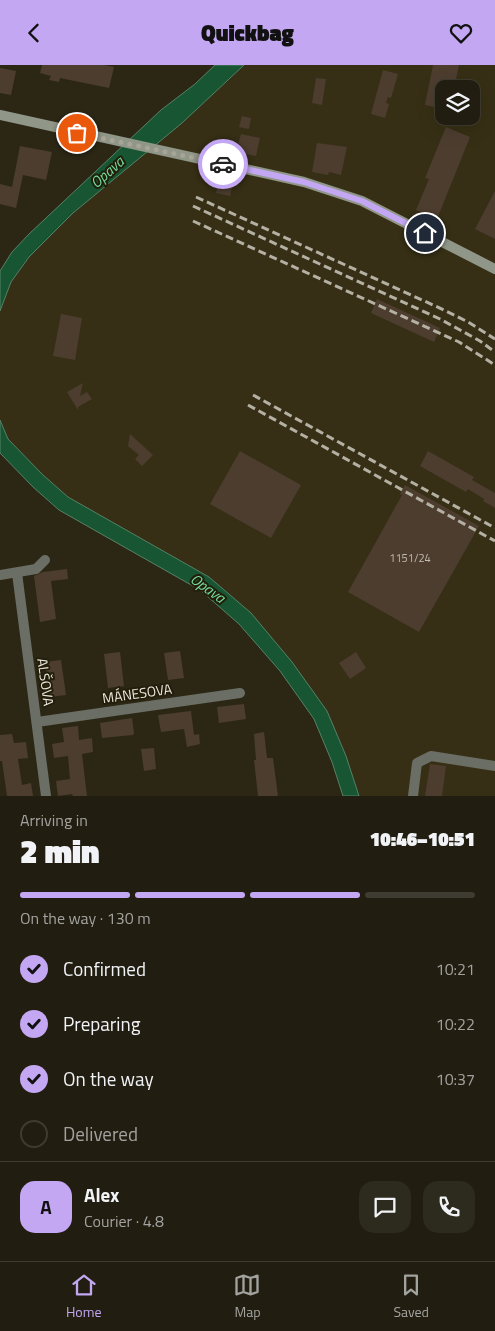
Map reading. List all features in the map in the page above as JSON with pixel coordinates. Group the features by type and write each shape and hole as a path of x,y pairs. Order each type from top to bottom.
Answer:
{"main road":[{"path":"0,115 304,182 362,201 495,269"}],"street":[{"path":"0,575 36,569 46,560"},
{"name":"ALŠOVA","path":"17,573 46,796"},
{"name":"MÁNESOVA","path":"37,722 240,693"},
{"path":"413,796 417,763 431,756 495,766"}],"shaded area":[{"path":"244,65 495,65 495,796 359,796 346,756 209,577 68,497 43,475 8,439 0,420 0,311 11,282 29,257 73,213 182,123"}],"water":[{"name":"Opava","path":"215,65 244,65 182,123 73,213 29,257 11,282 0,311 0,271 12,252 161,110 195,84"},
{"name":"Opava","path":"0,420 8,439 43,475 68,497 209,577 251,613 292,662 327,711 346,756 359,796 343,796 332,762 314,719 280,671 239,624 200,590 59,510 33,487 0,453"}],"building":[{"path":"42,65 104,65 114,67 109,88 60,78 59,82 49,80 51,76 40,73"},
{"path":"433,65 459,65 456,80 435,80 435,107 425,105"},
{"path":"0,68 16,71 11,95 0,93"},
{"path":"383,70 398,74 391,98 388,97 386,103 389,104 385,118 371,114"},
{"path":"316,78 326,79 322,105 312,103"},
{"path":"242,116 251,118 249,129 239,127"},
{"path":"446,127 470,137 437,219 416,210 429,179 425,178"},
{"path":"241,134 260,138 256,156 236,152"},
{"path":"317,143 347,147 341,175 329,172 328,175 312,172"},
{"path":"20,146 52,152 46,180 23,175 16,208 0,204 0,184 12,187"},
{"path":"214,174 234,179 230,196 216,193 217,188 212,187"},
{"path":"495,191 495,239 475,229"},
{"path":"377,299 440,328 434,342 371,313"},
{"path":"61,314 82,318 75,360 53,356"},
{"path":"83,383 80,396 87,392 92,399 78,407 78,410 67,392"},
{"path":"130,434 153,455 142,466 135,459 139,455 128,446"},
{"path":"240,451 301,485 271,538 210,504"},
{"path":"428,451 474,477 472,480 495,493 495,508 468,489 466,492 420,466"},
{"path":"405,485 479,526 419,632 348,592 402,495 400,494"},
{"path":"67,569 68,579 51,581 56,619 40,622 34,576 43,572"},
{"path":"180,651 184,678 168,680 164,653"},
{"path":"120,652 124,686 108,688 104,654"},
{"path":"356,652 366,668 350,679 339,663"},
{"path":"61,660 66,695 50,697 45,662"},
{"path":"244,704 246,719 219,723 217,707"},
{"path":"191,711 194,735 199,734 200,744 187,747 184,729 161,732 158,715"},
{"path":"132,718 133,735 102,738 100,723"},
{"path":"78,726 79,740 92,738 93,752 82,754 87,796 73,796 72,794 58,796 56,781 70,779 68,756 54,758 52,744 64,742 62,728"},
{"path":"264,732 267,758 273,758 278,796 258,796 254,760 256,760 254,734"},
{"path":"12,734 14,743 26,742 28,758 18,759 22,785 31,783 33,796 7,796 2,761 0,761 0,735"},
{"path":"154,748 156,769 144,771 141,749"},
{"path":"430,764 446,766 442,796 425,796"}],"railway":[{"path":"196,197 444,310 495,339"},
{"path":"193,206 440,319 480,341 495,352"},
{"path":"193,221 459,342 495,365"},
{"path":"253,395 495,528"},
{"path":"248,405 495,541"}],"way so far":[{"path":"77,133 223,164"}],"route":[{"path":"223,164 304,182 362,201 425,233"}]}
